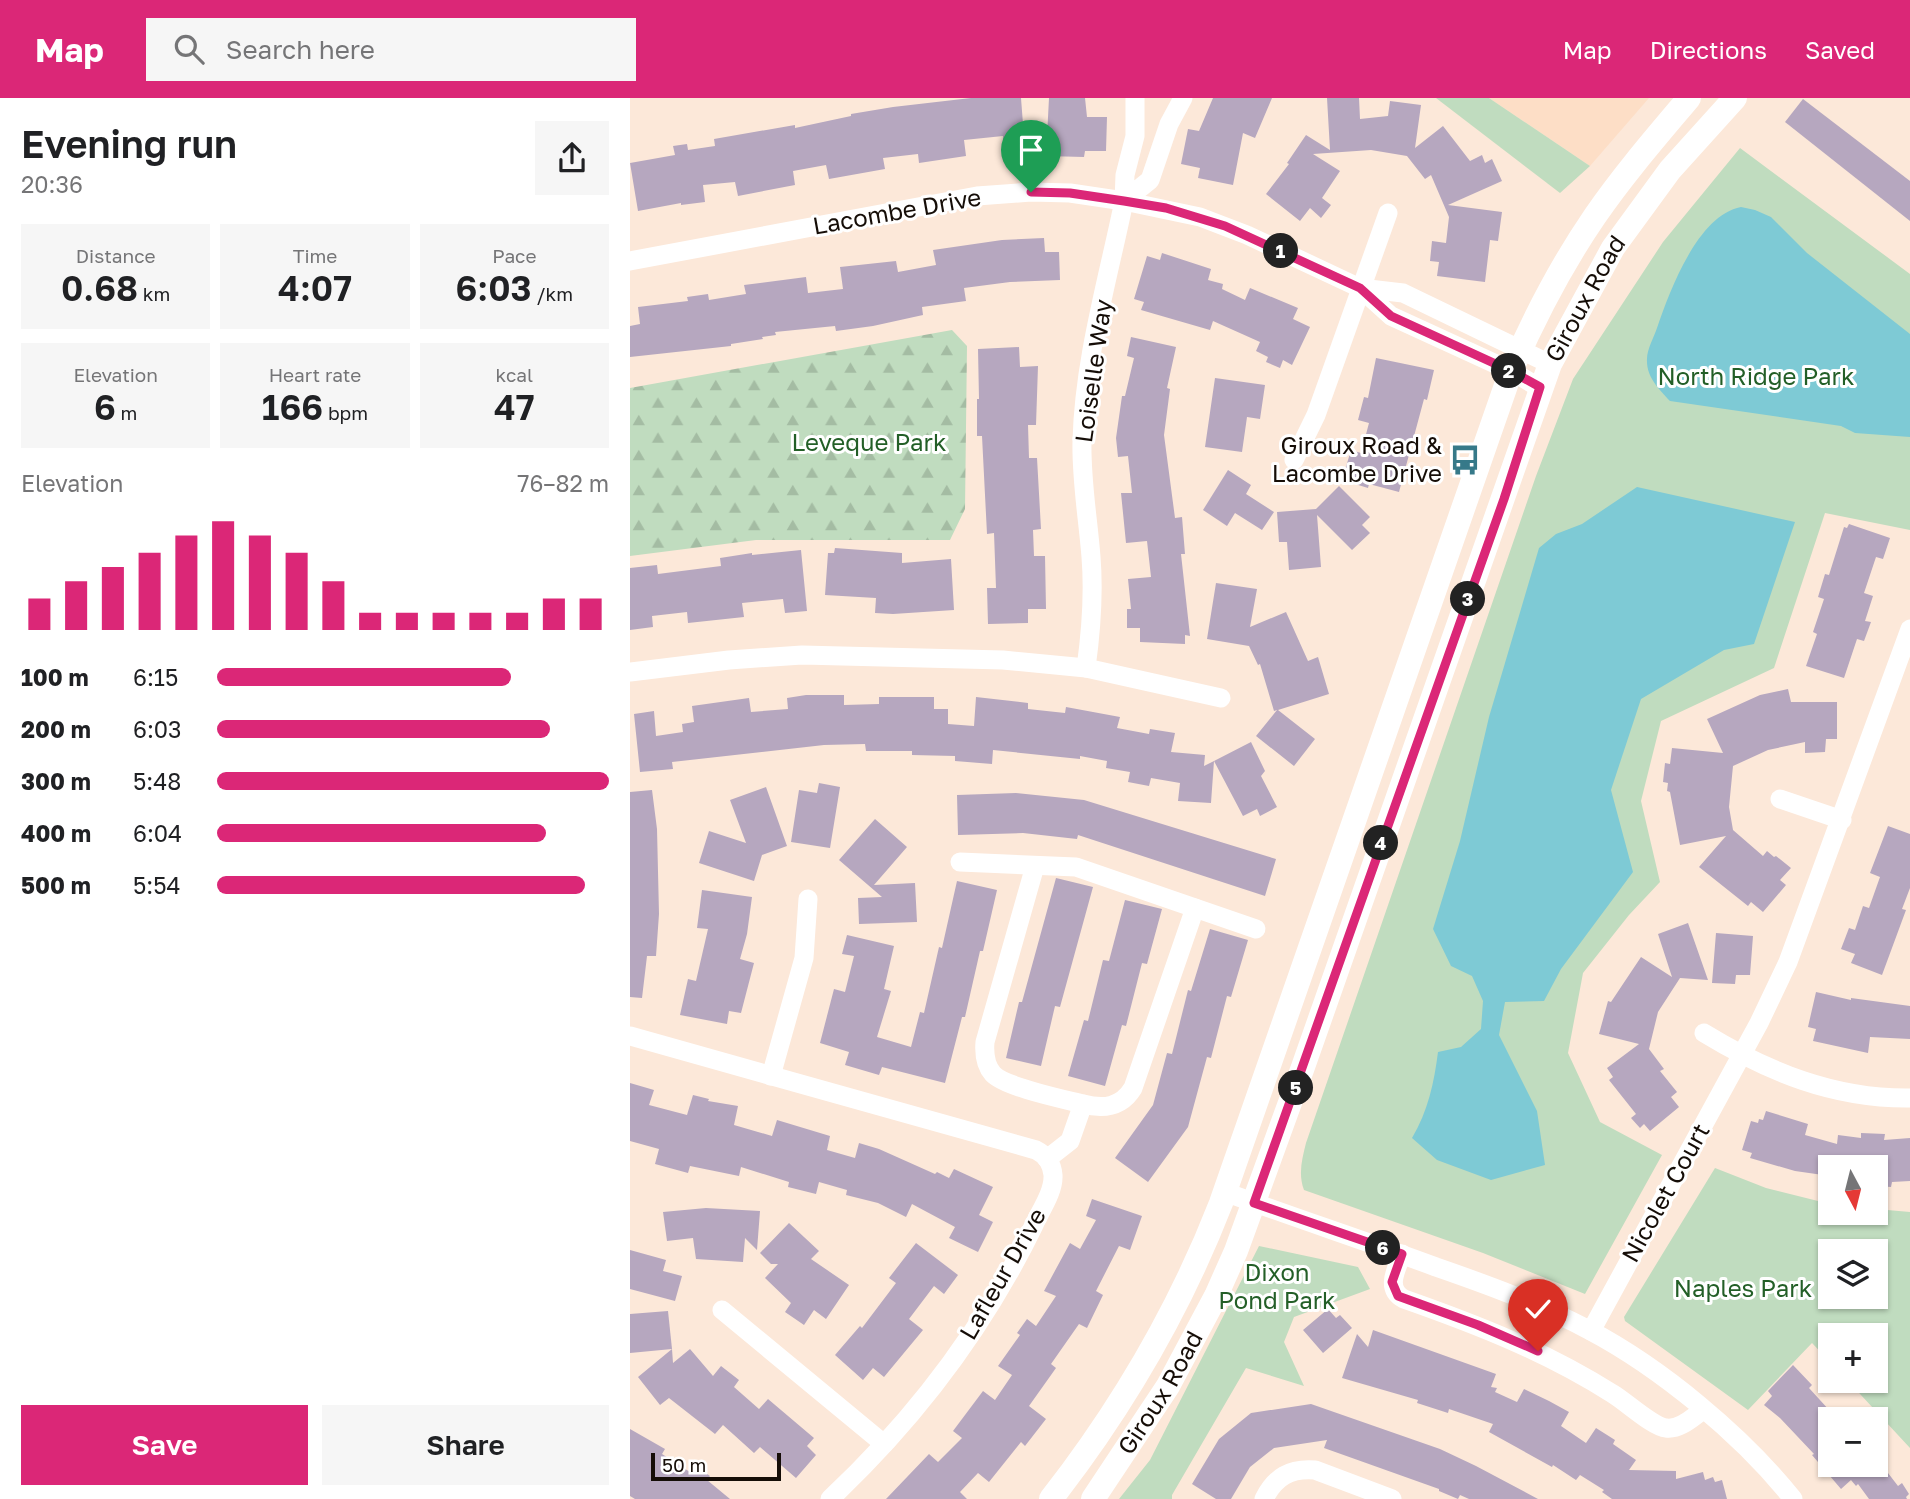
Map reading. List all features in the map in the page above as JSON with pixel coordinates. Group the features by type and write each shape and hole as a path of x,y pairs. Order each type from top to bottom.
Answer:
{"main road":[{"name":"Giroux Road","path":"1051,1499 1114,1413 1145,1363 1201,1253 1225,1192 1511,371 1521,349 1596,214 1689,98"},
{"name":"Giroux Road","path":"1093,1499 1143,1427 1195,1338 1236,1251 1549,364 1613,248 1670,170 1735,98"}],"street":[{"name":"Loiselle Way","path":"1086,668 1091,633 1092,575 1082,465 1083,419 1091,356 1124,201 1125,175 1135,136 1135,98"},
{"path":"1124,201 1150,180 1168,124 1183,98"},
{"name":"Lacombe Drive","path":"630,261 977,197 1031,192 1070,193 1177,211 1225,226 1360,288 1391,316 1540,387"},
{"path":"1294,460 1316,415 1388,213"},
{"name":"Lacombe Drive","path":"1360,288 1403,293 1549,364"},
{"name":"Nicolet Court","path":"1591,1331 1741,1056 1788,962 1910,629"},
{"path":"630,672 729,660 802,655 1003,660 1086,668 1221,698"},
{"path":"1780,799 1842,820"},
{"path":"960,862 1076,867 1256,929"},
{"path":"1035,866 985,1042 985,1059 993,1074 1005,1082 1083,1104 1095,1107 1111,1106 1124,1100 1133,1088 1195,908"},
{"path":"771,1076 804,958 808,900"},
{"path":"1704,1033 1741,1056 1790,1077 1825,1088 1870,1096 1910,1098"},
{"path":"630,1037 1036,1150 1047,1160 1070,1141 1083,1104"},
{"name":"Lafleur Drive","path":"830,1499 921,1402 950,1363 1014,1264 1051,1186 1053,1174 1047,1160"},
{"path":"1225,1192 1534,1303 1591,1331 1657,1373 1703,1410 1758,1460 1793,1499"},
{"path":"1402,1254 1392,1282 1395,1293 1404,1299 1478,1325 1561,1362 1661,1427 1675,1427 1703,1410"},
{"path":"722,1310 884,1444"},
{"path":"1264,1499 1281,1477 1289,1472 1305,1469 1315,1470 1392,1499"}],"shaded area":[{"path":"1489,98 1649,98 1590,166"}],"green space":[{"path":"1436,98 1489,98 1590,166 1560,193"},
{"name":"North Ridge Park","path":"1740,148 1910,274 1910,530 1825,513 1774,668 1661,721 1641,801 1660,882 1629,915 1583,973 1568,1053 1600,1122 1662,1155 1585,1294 1483,1253 1304,1190 1301,1178 1302,1161 1536,476 1573,379 1663,242"},
{"name":"Leveque Park","path":"952,330 967,346 965,509 950,540 756,540 630,556 630,388"},
{"name":"Naples Park","path":"1715,1168 1766,1188 1818,1201 1818,1225 1888,1225 1888,1210 1910,1212 1910,1448 1888,1424 1888,1407 1872,1407 1859,1393 1888,1393 1888,1323 1818,1323 1818,1349 1812,1343 1748,1410 1625,1321 1624,1317"},
{"name":"Dixon Pond Park","path":"1259,1246 1358,1267 1370,1289 1294,1317 1284,1342 1304,1386 1246,1368 1172,1499 1119,1499 1150,1460"}],"water":[{"path":"1741,207 1771,217 1807,253 1910,334 1910,437 1855,433 1841,426 1670,401 1658,387 1651,377 1647,355 1678,275 1699,239 1712,224 1726,213"},
{"path":"1637,487 1795,522 1754,644 1724,650 1641,699 1611,790 1633,872 1561,969 1544,1001 1505,1002 1499,1035 1537,1111 1545,1165 1491,1180 1437,1160 1412,1138 1430,1096 1438,1052 1461,1047 1481,1029 1483,1001 1472,976 1451,966 1433,929 1460,841 1489,717 1539,548 1556,534 1582,524"}],"building":[{"path":"971,98 1021,98 1025,150 1004,152 1003,136 964,140 966,156 919,163 918,154 883,158 885,169 829,179 826,165 793,171 795,185 738,196 735,182 703,185 705,202 681,203 638,211 630,163 675,155 673,146 687,144 688,150 715,146 714,139 795,125 795,128 893,107"},
{"path":"1049,98 1085,98 1087,117 1107,117 1106,151 1085,151 1084,157 1046,156"},
{"path":"1213,98 1272,98 1255,138 1243,133 1233,185 1198,178 1200,168 1181,164 1188,129 1199,131"},
{"path":"1327,98 1359,98 1360,119 1388,116 1390,101 1421,105 1415,148 1443,126 1470,161 1482,155 1485,163 1492,159 1502,181 1448,205 1502,212 1498,241 1490,240 1485,282 1437,276 1439,262 1430,261 1432,241 1446,243 1449,217 1431,175 1425,179 1407,156 1371,150 1313,154 1340,171 1322,198 1331,205 1321,218 1310,208 1300,221 1266,194 1289,164 1287,163 1306,135 1330,150"},
{"path":"1803,99 1910,181 1910,221 1785,122"},
{"path":"1044,238 1045,252 1059,252 1060,280 1010,282 964,288 966,301 922,307 923,315 873,326 836,331 835,326 775,332 776,335 731,346 630,357 630,326 640,324 638,307 688,301 687,297 708,294 709,300 746,294 744,285 806,277 808,293 843,289 840,267 896,261 898,272 936,265 933,250 1002,240"},
{"path":"1162,253 1211,269 1208,280 1223,284 1222,289 1245,300 1250,288 1298,308 1293,319 1310,327 1292,365 1283,360 1280,368 1266,362 1268,357 1256,351 1260,342 1213,321 1210,330 1141,310 1144,302 1134,299 1147,256 1160,260"},
{"path":"1131,337 1176,347 1167,388 1170,389 1164,435 1175,518 1182,517 1185,554 1181,554 1190,636 1185,635 1185,644 1140,642 1140,628 1127,628 1127,609 1131,609 1128,579 1151,577 1147,541 1126,543 1121,493 1132,493 1128,456 1118,457 1116,438 1122,396 1125,396 1134,358 1127,356"},
{"path":"1019,347 1020,367 1038,366 1036,425 1028,425 1029,458 1037,458 1041,529 1033,530 1034,556 1045,556 1046,609 1028,609 1028,623 988,624 987,588 996,588 994,533 987,534 982,436 977,436 978,349"},
{"path":"1376,358 1434,370 1399,492 1369,484 1368,488 1342,480 1351,450 1361,453 1369,423 1358,420 1364,397 1368,398"},
{"path":"1215,378 1265,385 1260,419 1247,417 1242,452 1205,447"},
{"path":"1228,470 1251,485 1246,494 1274,512 1262,530 1235,513 1227,526 1203,510"},
{"path":"1339,486 1370,517 1362,525 1370,533 1352,550 1317,515 1321,567 1289,570 1287,542 1279,542 1277,512 1316,509"},
{"path":"1849,524 1890,538 1883,559 1876,557 1864,593 1873,596 1865,621 1871,622 1864,641 1857,639 1844,678 1806,666 1817,634 1813,632 1824,599 1818,597 1825,574 1829,575 1844,527 1847,528"},
{"path":"835,548 902,553 902,563 951,559 954,610 875,613 876,598 825,595 828,553 834,553"},
{"path":"801,550 807,611 785,613 783,599 742,603 744,617 688,623 687,612 652,616 653,627 630,630 630,568 657,565 658,574 721,566 720,558"},
{"path":"1216,583 1257,589 1250,627 1286,612 1308,661 1318,657 1329,694 1278,710 1315,739 1294,766 1256,736 1277,710 1274,711 1260,664 1258,665 1249,646 1207,639"},
{"path":"1788,689 1791,702 1837,702 1837,739 1826,739 1825,752 1805,753 1805,742 1768,750 1733,766 1729,807 1733,830 1763,856 1767,851 1791,868 1780,880 1786,885 1763,912 1751,902 1748,906 1699,867 1726,836 1680,845 1670,792 1667,791 1668,783 1663,782 1665,763 1670,764 1672,748 1723,753 1707,719 1760,695"},
{"path":"844,695 844,705 879,704 879,697 934,697 934,709 948,709 948,724 974,726 976,697 1028,703 1028,709 1065,713 1066,707 1120,717 1117,728 1149,734 1150,729 1175,733 1171,752 1205,755 1204,766 1214,761 1211,803 1178,801 1180,783 1151,778 1149,786 1128,782 1130,772 1106,768 1107,761 1080,756 1080,759 993,750 992,764 955,761 955,756 912,755 912,751 866,751 865,744 824,745 672,762 673,769 640,772 634,714 654,711 656,736 683,732 682,724 694,722 692,706 749,698 751,712 788,709 787,698"},
{"path":"1251,742 1265,771 1261,776 1277,807 1260,816 1257,809 1243,816 1214,761"},
{"path":"819,783 840,787 830,848 791,842 799,790 817,793"},
{"path":"766,787 787,846 762,855 754,881 699,863 709,831 746,843 730,800"},
{"path":"652,790 657,829 659,914 656,956 647,956 642,998 630,997 630,792"},
{"path":"1016,793 1084,800 1276,859 1265,896 1078,835 1077,839 1023,833 958,835 957,795"},
{"path":"875,819 907,847 874,885 915,883 917,922 859,924 858,898 882,897 839,860"},
{"path":"1888,826 1910,834 1910,888 1902,909 1906,910 1882,975 1851,963 1855,954 1841,949 1849,928 1855,930 1863,906 1869,908 1880,877 1870,873"},
{"path":"1056,878 1093,887 1060,1007 1055,1006 1041,1066 1006,1058 1019,1002 1022,1002"},
{"path":"957,881 997,890 983,951 980,951 965,1017 962,1017 945,1083 882,1067 879,1075 845,1065 849,1052 820,1043 834,989 845,992 854,956 842,954 847,935 894,946 884,989 891,991 877,1037 911,1047 920,1012 924,1013"},
{"path":"702,890 752,897 747,934 740,959 754,963 741,1013 729,1011 727,1024 680,1015 688,979 696,981 708,929 697,928"},
{"path":"1125,900 1162,909 1147,964 1142,963 1126,1026 1122,1025 1105,1086 1068,1076 1084,1020 1088,1021 1103,960 1109,961"},
{"path":"1688,923 1708,980 1680,978 1658,1012 1649,1049 1664,1069 1660,1071 1677,1092 1671,1097 1679,1107 1650,1131 1644,1124 1640,1128 1631,1118 1636,1114 1609,1080 1613,1077 1607,1068 1639,1044 1599,1034 1608,1001 1611,1002 1641,957 1672,977 1658,934"},
{"path":"1210,929 1248,940 1231,997 1227,996 1211,1058 1207,1057 1188,1127 1148,1182 1115,1158 1153,1105 1167,1053 1172,1054 1188,990 1191,991"},
{"path":"1716,933 1753,936 1750,975 1736,975 1735,984 1712,983"},
{"path":"1816,992 1851,1000 1910,1006 1910,1039 1870,1037 1868,1053 1813,1041 1816,1029 1808,1027"},
{"path":"630,1083 654,1090 649,1105 687,1115 693,1095 709,1099 708,1101 738,1106 734,1125 772,1136 777,1120 830,1136 827,1150 855,1158 859,1143 949,1178 954,1169 993,1187 979,1215 993,1222 978,1252 949,1238 955,1227 912,1204 906,1217 878,1203 846,1195 847,1190 819,1182 816,1194 788,1187 789,1182 741,1167 739,1176 690,1166 688,1173 655,1164 659,1149 630,1141"},
{"path":"1766,1111 1808,1124 1805,1135 1837,1144 1838,1135 1861,1138 1861,1133 1885,1134 1884,1140 1910,1138 1910,1181 1892,1182 1891,1187 1888,1187 1888,1155 1818,1155 1818,1174 1795,1171 1750,1158 1752,1153 1742,1150 1751,1121 1758,1123 1759,1119 1763,1120"},
{"path":"1092,1199 1142,1216 1130,1250 1119,1246 1096,1291 1103,1295 1087,1328 1079,1324 1051,1364 1056,1368 1029,1406 1046,1419 1025,1446 1021,1442 989,1482 978,1473 960,1492 967,1499 886,1499 929,1454 938,1462 962,1438 953,1431 983,1391 995,1400 1012,1375 998,1366 1020,1335 1017,1333 1027,1319 1036,1326 1056,1296 1044,1291 1070,1243 1080,1249 1096,1220 1086,1216"},
{"path":"706,1208 760,1211 757,1250 745,1238 743,1262 696,1259 693,1238 667,1241 663,1212"},
{"path":"789,1223 819,1251 811,1259 849,1285 826,1319 814,1310 804,1325 785,1312 791,1303 765,1278 778,1264 771,1264 760,1253"},
{"path":"916,1243 958,1275 944,1294 934,1286 909,1319 923,1330 884,1377 873,1368 863,1380 835,1355 860,1326 862,1328 896,1283 889,1278"},
{"path":"630,1250 666,1260 663,1271 682,1276 675,1301 630,1289"},
{"path":"1328,1309 1336,1318 1340,1315 1352,1328 1323,1353 1303,1330"},
{"path":"668,1311 672,1349 630,1353 630,1314"},
{"path":"1373,1330 1496,1374 1491,1387 1497,1388 1495,1392 1517,1402 1524,1389 1549,1401 1569,1412 1561,1426 1586,1443 1596,1428 1615,1440 1613,1444 1636,1460 1629,1470 1676,1471 1676,1479 1703,1472 1705,1480 1713,1477 1715,1482 1722,1480 1727,1499 1612,1499 1602,1492 1604,1490 1580,1475 1576,1480 1489,1432 1493,1424 1449,1409 1448,1413 1417,1403 1418,1400 1342,1378 1357,1334 1368,1347"},
{"path":"672,1349 673,1363 690,1349 713,1376 721,1366 739,1380 734,1387 759,1409 768,1399 814,1438 807,1446 816,1455 796,1478 760,1447 754,1453 723,1425 715,1434 669,1398 660,1405 638,1377"},
{"path":"1793,1365 1812,1385 1809,1388 1826,1407 1818,1407 1818,1462 1812,1455 1814,1454 1780,1418 1764,1405 1772,1396 1768,1391"},
{"path":"1311,1404 1440,1449 1538,1499 1469,1499 1460,1495 1458,1499 1439,1489 1324,1448 1327,1440 1274,1448 1250,1467 1231,1499 1216,1499 1192,1484 1219,1439 1251,1413"},
{"path":"630,1429 665,1449 662,1454 693,1474 698,1467 710,1476 707,1480 730,1499 635,1499 630,1496"},
{"path":"1888,1473 1898,1486 1902,1483 1909,1494 1907,1499 1869,1499 1858,1484 1856,1486 1851,1480 1841,1489 1831,1477 1888,1477"}],"place":[{"name":"Giroux Road & Lacombe Drive","path":"1465,460"}],"route":[{"path":"1031,192 1094,195 1166,208 1225,226 1360,288 1391,316 1540,387 1504,499 1254,1203 1402,1254 1392,1282 1398,1296 1478,1325 1538,1351"}]}
